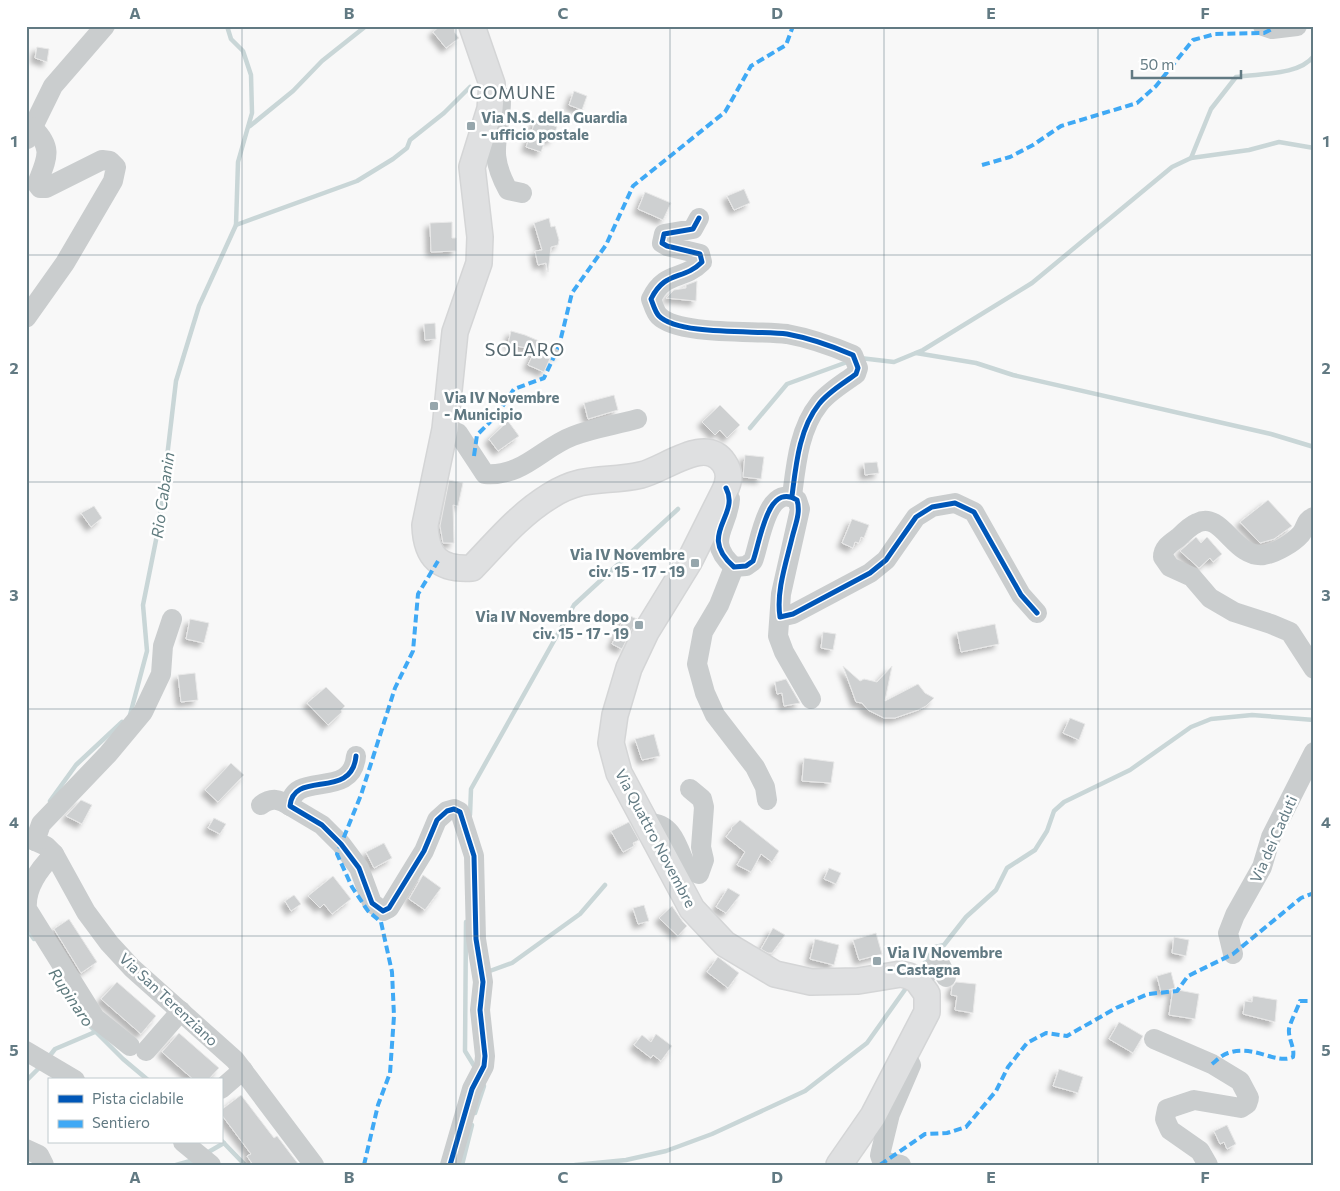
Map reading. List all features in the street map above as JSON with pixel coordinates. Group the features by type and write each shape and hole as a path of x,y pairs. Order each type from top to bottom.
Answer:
{"main road":[{"path":"472,26 492,84 490,109 472,167 480,237 479,263 455,332 445,429 425,525 425,541 432,556 455,569 472,568 522,515 550,496 585,480 643,474 697,452 714,454 726,467 729,475 726,488"},
{"name":"Via Quattro Novembre","path":"726,488 689,562 646,632 629,668 616,716 612,743 619,773 692,909 704,924 725,944 775,974 811,982 911,977"},
{"path":"839,1165 873,1116 906,1056 927,1012 927,994 911,977"}],"street":[{"path":"26,318 74,246 113,181 116,167 110,161 102,160 46,188 40,188 37,184 48,150 44,138 29,134 53,86 105,26"},
{"path":"1263,26 1272,29 1297,26"},
{"path":"492,84 501,89 501,107 494,153 498,168 508,190 522,193"},
{"path":"699,218 693,229 664,234 662,243 700,254 702,262 693,271 669,277 656,288 651,298 657,315 667,322 689,327 728,332 786,334 832,346 853,355 858,368 856,374 820,403 812,415 802,438 792,496"},
{"path":"445,429 458,433 485,474 498,475 526,465 572,436 637,419"},
{"path":"726,488 730,495 730,502 718,534 720,551 734,567"},
{"path":"734,567 746,566 753,561 764,521 775,501 792,496"},
{"path":"792,496 798,500 800,509 786,561 780,594 778,636 784,652 811,699"},
{"path":"780,617 793,614 870,573 886,560 916,518 932,507 956,503 974,512 1021,595 1037,613"},
{"path":"1314,517 1306,523 1302,532 1295,540 1265,554 1251,554 1238,547 1216,524 1203,521 1197,522 1167,546 1163,557 1170,567 1192,577 1210,598 1234,612 1290,632 1314,669"},
{"path":"734,567 719,605 703,632 697,664 705,693 715,715 755,768 765,787 767,800"},
{"path":"31,839 41,824 108,754 143,712 161,674 163,646 172,619"},
{"name":"Via dei Caduti","path":"1233,954 1228,932 1235,915 1262,867 1271,838 1314,752"},
{"path":"290,806 291,799 297,790 308,786 338,782 349,774 356,756"},
{"path":"646,823 662,824 670,831 687,868 699,874 704,860 701,847 704,807 702,799 690,789"},
{"path":"261,806 273,799 281,800 322,825 341,844 359,868 372,903 383,911 389,908 417,863 437,820 448,811 454,809 460,812 464,818 474,856 476,938 482,982 480,1010 485,1056 484,1066 472,1089 450,1165"},
{"name":"Via San Terenziano","path":"31,839 54,854 86,912 109,943 177,1015 235,1060 314,1165"},
{"path":"54,854 42,866 34,881 27,897 27,909 94,1018 138,1048 177,1015 132,981"},
{"path":"911,977 938,965 941,966 946,977"},
{"path":"1154,1039 1212,1064 1240,1081 1249,1098 1241,1108 1194,1100 1168,1109 1165,1119 1170,1130 1200,1151 1208,1165"},
{"path":"26,1051 72,1078"},
{"path":"901,1165 882,1161 880,1155 890,1114 910,1065 906,1056"},
{"path":"222,1087 243,1070"},
{"path":"185,1144 210,1165"},
{"path":"26,1150 39,1155 44,1165"}],"building":[{"path":"440,26 454,26 455,33 459,38 446,48 433,32"},
{"path":"37,47 49,49 47,62 35,58"},
{"path":"574,91 587,96 582,110 569,105"},
{"path":"536,119 557,127 552,140 546,138 541,152 526,147"},
{"path":"744,189 750,203 734,210 727,196"},
{"path":"645,192 671,203 663,220 638,209"},
{"path":"549,218 551,227 555,226 559,240 558,245 551,247 548,272 546,263 538,265 535,251 542,250 534,223"},
{"path":"452,222 452,238 456,238 456,251 431,252 430,223"},
{"path":"697,281 696,301 666,298 674,290 686,288 686,285"},
{"path":"435,323 436,339 425,340 424,324"},
{"path":"511,331 560,350 558,355 552,354 544,372 528,365 535,350 508,344"},
{"path":"614,395 618,410 588,419 584,403"},
{"path":"720,405 740,425 727,438 720,430 715,435 702,422"},
{"path":"508,421 519,436 498,451 489,439"},
{"path":"745,455 764,457 761,479 743,477"},
{"path":"877,462 879,473 865,475 864,463"},
{"path":"449,480 463,483 458,506 453,505 454,543 443,543 440,526"},
{"path":"1268,500 1292,526 1274,539 1260,543 1240,522"},
{"path":"94,506 102,518 91,527 81,513"},
{"path":"852,519 869,525 864,538 861,537 859,543 855,542 853,548 842,543"},
{"path":"1196,537 1201,543 1207,537 1222,554 1213,562 1210,558 1199,568 1180,551"},
{"path":"626,614 637,619 622,649 612,644"},
{"path":"190,619 209,623 204,643 186,639"},
{"path":"995,624 999,644 961,652 957,632"},
{"path":"823,632 836,634 833,650 821,648"},
{"path":"843,666 860,681 864,679 877,682 892,666 885,701 918,684 925,693 934,698 926,706 918,710 895,718 884,718 868,710 862,703 856,702"},
{"path":"195,673 198,700 181,702 178,675"},
{"path":"786,679 800,703 784,706 782,693 777,694 775,682"},
{"path":"326,687 345,706 341,710 342,712 328,725 307,703"},
{"path":"1070,718 1085,724 1079,740 1063,733"},
{"path":"654,734 660,756 642,760 635,739"},
{"path":"804,758 834,762 831,783 802,781"},
{"path":"231,763 244,775 218,802 205,790"},
{"path":"81,800 92,805 82,824 66,816"},
{"path":"214,818 226,824 220,834 208,828"},
{"path":"740,820 779,851 772,862 761,854 751,872 737,865 745,852 726,837 731,828"},
{"path":"629,822 639,840 633,843 634,846 623,852 611,831"},
{"path":"384,843 392,858 374,868 366,852"},
{"path":"829,868 841,873 836,884 824,879"},
{"path":"423,875 441,888 425,910 409,899"},
{"path":"333,876 351,899 332,914 324,904 320,908 308,896"},
{"path":"728,888 740,895 726,913 716,907"},
{"path":"294,895 301,904 291,911 285,901"},
{"path":"644,905 649,921 638,924 633,908"},
{"path":"672,906 687,926 678,936 659,918"},
{"path":"69,919 97,962 81,973 54,929"},
{"path":"773,928 785,935 772,953 768,953 761,949"},
{"path":"876,933 882,954 859,960 853,940"},
{"path":"1174,937 1189,940 1186,956 1172,953"},
{"path":"815,939 839,945 834,965 810,959"},
{"path":"718,957 739,973 728,988 707,972"},
{"path":"1171,972 1175,988 1161,992 1157,976"},
{"path":"117,982 156,1016 141,1034 101,999"},
{"path":"956,982 976,984 973,1013 955,1010 957,996 951,995 952,987"},
{"path":"1173,989 1199,994 1195,1019 1169,1015"},
{"path":"1253,996 1277,1000 1275,1022 1243,1014 1245,1001 1252,1002"},
{"path":"1119,1022 1143,1036 1133,1053 1109,1039"},
{"path":"179,1033 219,1068 210,1078 192,1078 162,1052"},
{"path":"656,1034 672,1046 661,1061 653,1055 651,1058 634,1045 642,1035 651,1042"},
{"path":"1059,1069 1083,1077 1078,1093 1053,1086"},
{"path":"241,1095 274,1138 277,1136 299,1165 253,1165 247,1156 251,1154 222,1115 222,1109"},
{"path":"1227,1125 1236,1144 1227,1149 1224,1142 1220,1144 1214,1131"}],"waterway":[{"name":"Rio Cabanin","path":"130,715 147,651 143,605 159,525 176,381 199,306 236,225 238,162 252,113 251,75 243,51 231,39 227,26"},
{"path":"250,126 293,91 322,61 366,26"},
{"path":"860,358 894,362 923,350 1032,283 1172,167 1191,158 1211,109 1236,77 1289,70 1299,67 1314,56"},
{"path":"236,225 357,181 407,148 410,140 444,113 470,87"},
{"path":"1191,158 1249,150 1279,142 1314,148"},
{"path":"916,353 976,363 1013,375 1271,434 1314,447"},
{"path":"750,428 787,384 850,361"},
{"path":"470,815 471,789 574,605 678,509"},
{"path":"924,964 935,947 944,945 966,917 996,890 1007,868 1035,850 1047,831 1054,811 1064,802 1130,770 1191,727 1211,719 1252,715 1314,720"},
{"name":"Rio Cabanin","path":"50,801 76,765 122,722"},
{"path":"487,972 512,963 580,914 605,885"},
{"path":"466,922 465,1051 476,1069"},
{"name":"Rupinaro","path":"26,927 34,939"},
{"path":"575,1165 626,1160 666,1151 712,1134 805,1091 867,1043 909,984"},
{"name":"Rupinaro","path":"89,1025 123,1059 146,1078"},
{"path":"48,1058 55,1049 95,1032"},
{"path":"26,1081 41,1066"},
{"path":"475,1113 484,1086"},
{"path":"462,1165 472,1125"},
{"name":"Rupinaro","path":"222,1141 245,1165"},
{"path":"205,1154 224,1143"},
{"path":"176,1165 194,1160"}],"marked path":[{"path":"474,456 477,435 496,416 514,389 544,378 559,346 572,293 606,245 633,186 725,112 751,66 786,45 793,26"},
{"path":"982,165 1010,157 1033,145 1061,126 1137,103 1156,86 1193,40 1215,34 1264,33 1272,29"},
{"path":"364,1165 378,1105 390,1073 394,1016 392,972 381,922 368,911 352,887 337,854 361,795 395,688 413,651 418,594 438,561"},
{"path":"880,1165 925,1134 947,1133 966,1127 996,1091 1008,1067 1027,1043 1046,1033 1067,1036 1116,1008 1148,994 1177,991 1188,976 1233,954 1301,898 1314,893"},
{"path":"1212,1064 1226,1054 1238,1051 1256,1052 1286,1059 1293,1057 1289,1033 1291,1022 1300,1001 1314,1001"}],"cycle path":[{"path":"699,218 693,229 664,234 662,243 700,254 702,262 688,272 668,280 656,290 651,299 659,316 683,327 720,331 787,334 804,338 829,345 853,355 858,368 856,374 827,396 812,414 800,448 792,496"},
{"path":"726,488 729,498 728,508 721,526 719,545 723,555 734,567 746,566 753,561 766,517 778,499 787,496 797,500 797,519 780,588 780,617 793,614 870,573 886,560 916,517 932,507 955,503 974,512 1021,595 1037,613"},
{"path":"356,756 352,770 344,778 301,789 294,795 290,806 322,825 341,844 359,868 372,903 383,911 389,908 424,851 437,820 447,811 454,809 460,812 474,856 476,939 483,982 480,1010 485,1056 484,1066 472,1089 450,1165"}],"place":[{"name":"Via N.S. della Guardia - ufficio postale","path":"471,126"},
{"name":"Via IV Novembre - Municipio","path":"434,406"},
{"name":"Via IV Novembre civ. 15 - 17 - 19","path":"695,563"},
{"name":"Via IV Novembre dopo civ. 15 - 17 - 19","path":"639,625"},
{"name":"Via IV Novembre - Castagna","path":"877,961"}],"district":[{"name":"COMUNE","path":"513,92"},
{"name":"SOLARO","path":"525,349"}]}
